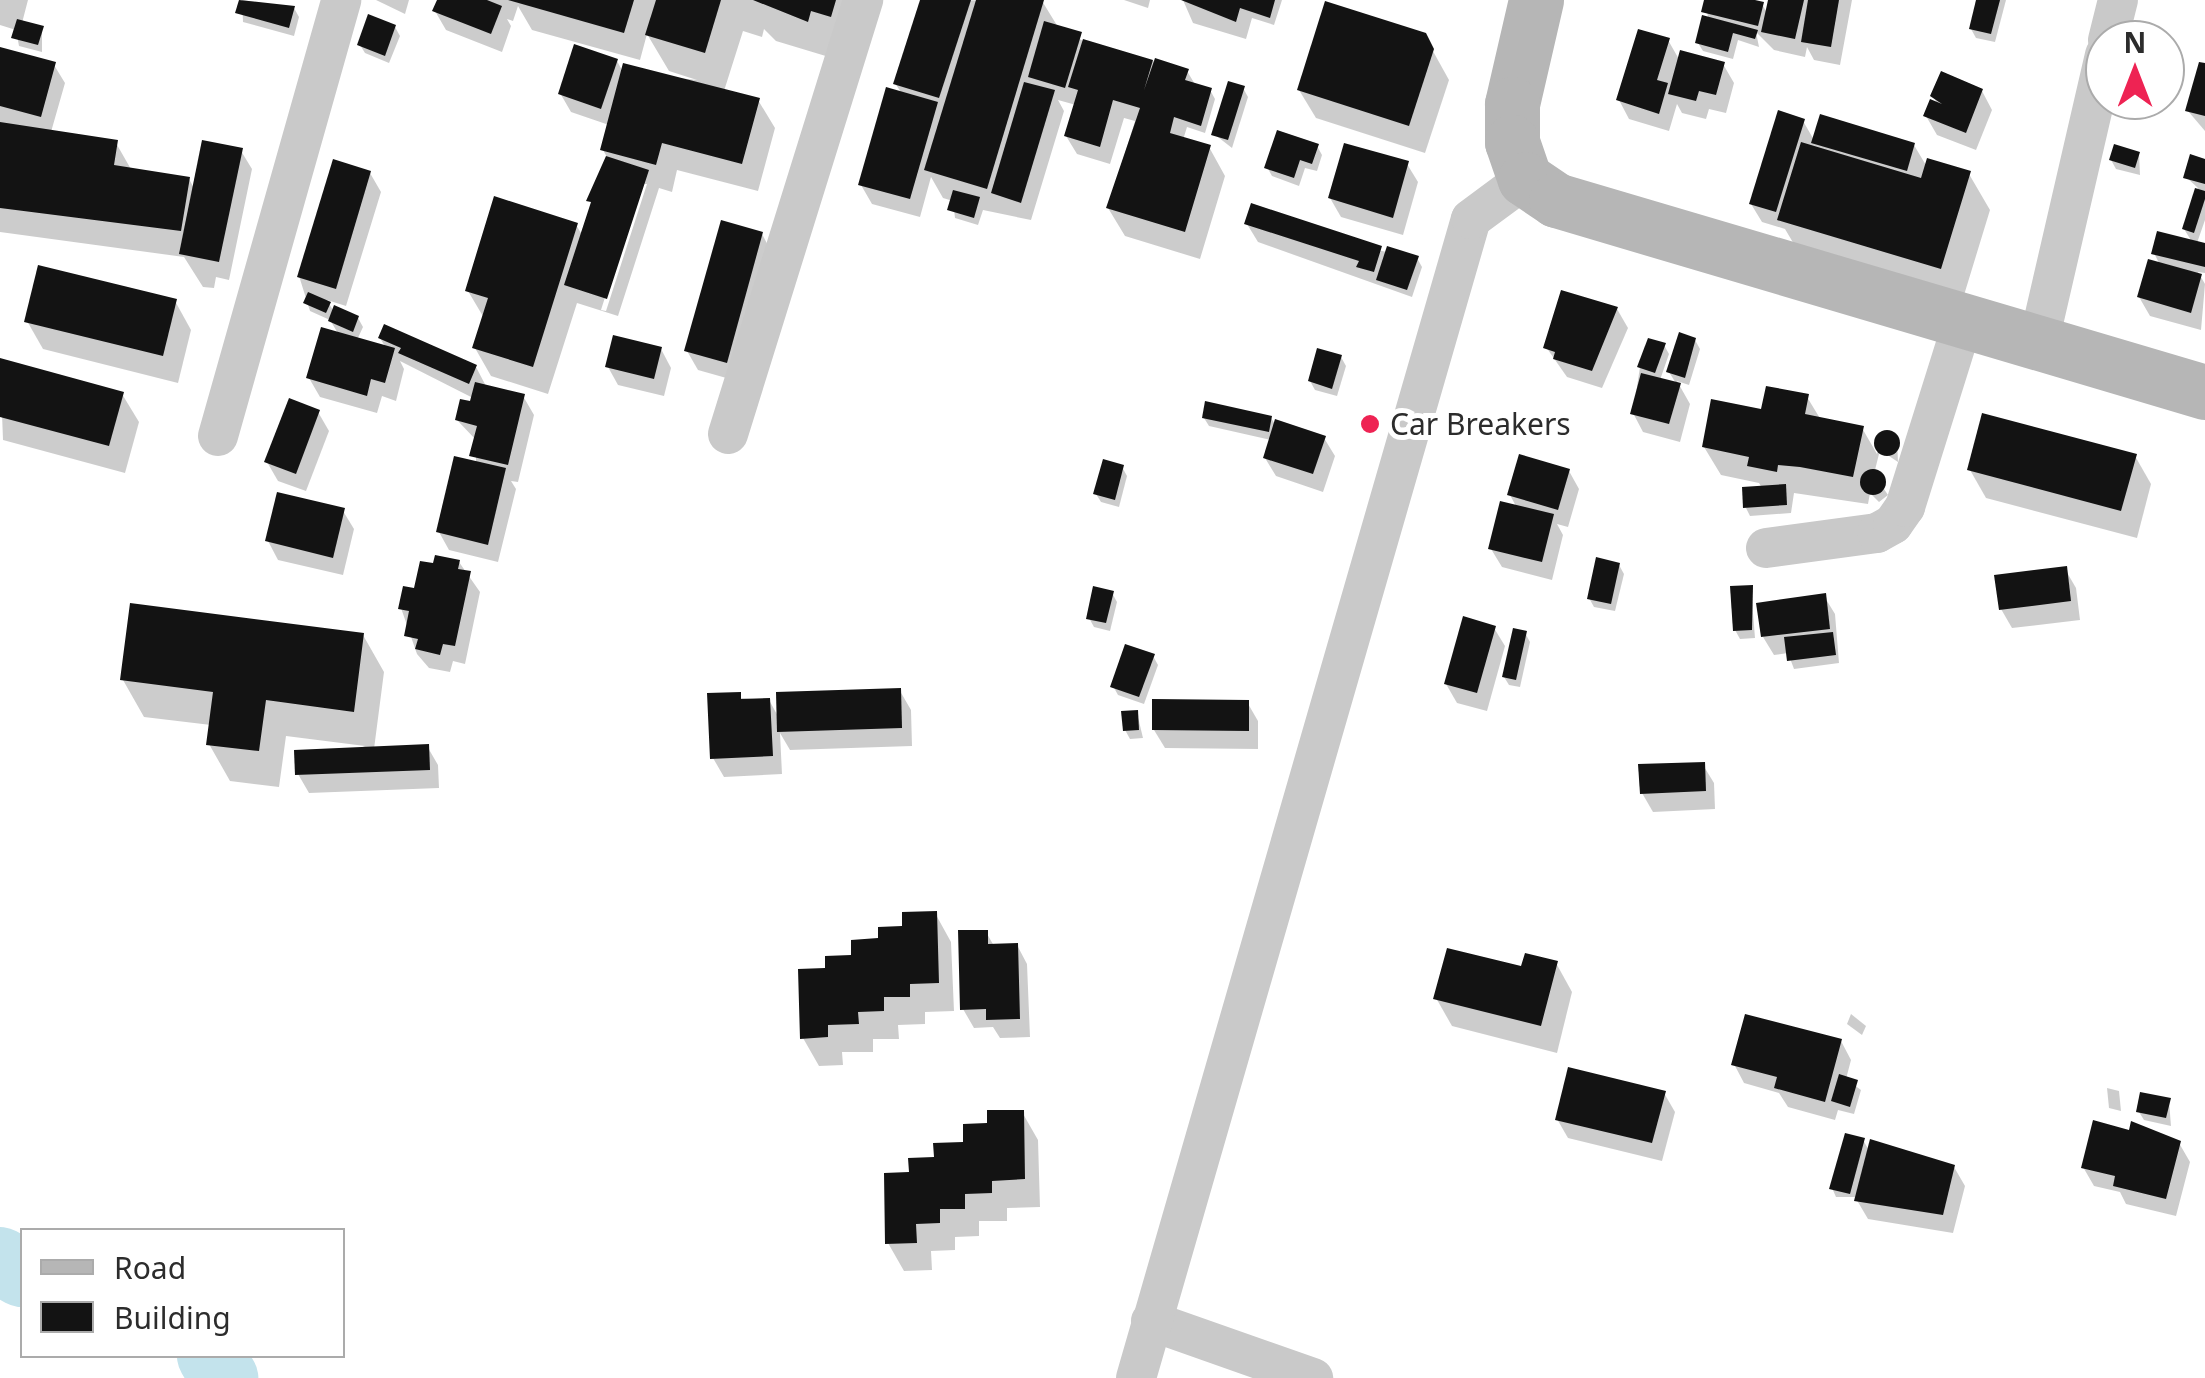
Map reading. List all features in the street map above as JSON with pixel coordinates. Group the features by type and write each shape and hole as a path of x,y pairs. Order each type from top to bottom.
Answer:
{"street":[{"path":"218,436 341,0"},
{"path":"728,434 863,0"},
{"path":"1536,0 1512,104 1512,142 1525,179 1556,200 2205,392"},
{"path":"2038,345 2090,120"},
{"path":"1136,1378 1471,219 1525,179"},
{"path":"1766,548 1877,533 1893,524 1906,507 1963,322"},
{"path":"1151,1321 1314,1378"}],"building":[{"path":"239,0 295,6 289,28 235,13"},
{"path":"437,0 487,0 502,6 491,34 432,11"},
{"path":"508,0 634,0 624,33"},
{"path":"656,0 721,0 705,53 645,35"},
{"path":"753,0 836,0 831,17 811,11 808,22"},
{"path":"920,0 971,0 939,98 893,84"},
{"path":"976,0 1044,0 987,189 924,170"},
{"path":"1181,0 1275,0 1270,18 1240,8 1236,22"},
{"path":"1704,0 1764,2 1758,26 1701,12"},
{"path":"1768,0 1804,0 1795,39 1761,32"},
{"path":"1808,0 1839,0 1831,47 1801,42"},
{"path":"1976,0 2000,0 1991,34 1969,29"},
{"path":"1325,1 1426,33 1434,49 1409,126 1297,90"},
{"path":"368,14 396,25 385,56 357,45"},
{"path":"1702,15 1758,30 1755,39 1733,33 1728,52 1695,43"},
{"path":"17,19 44,26 38,45 11,38"},
{"path":"1044,21 1082,32 1065,88 1028,77"},
{"path":"1638,29 1670,38 1657,80 1668,83 1659,114 1616,100"},
{"path":"1083,39 1153,60 1144,90 1155,58 1189,69 1185,80 1212,88 1201,126 1174,117 1170,133 1211,145 1185,232 1106,208 1140,108 1113,100 1100,147 1064,136 1078,90 1068,87"},
{"path":"574,44 618,59 601,109 558,94"},
{"path":"0,47 56,62 41,117 0,106"},
{"path":"1680,50 1725,62 1716,95 1699,91 1696,101 1668,94"},
{"path":"2199,62 2205,63 2205,116 2185,111"},
{"path":"623,63 760,98 742,164 662,143 656,165 600,150"},
{"path":"1941,71 1983,89 1966,133 1923,116 1930,99 1942,104 1930,96"},
{"path":"1228,81 1245,86 1228,140 1211,135"},
{"path":"1024,82 1055,90 1021,203 991,193"},
{"path":"886,87 938,102 910,199 858,185"},
{"path":"1778,110 1805,119 1776,212 1749,204"},
{"path":"1820,114 1915,143 1907,171 1811,143"},
{"path":"0,122 118,140 114,165 190,177 181,231 0,208"},
{"path":"1277,130 1319,144 1312,164 1300,160 1294,178 1264,168"},
{"path":"202,140 243,148 219,262 179,254"},
{"path":"1801,142 1921,178 1927,158 1971,171 1941,269 1777,220"},
{"path":"1344,143 1409,161 1393,218 1328,198"},
{"path":"2114,144 2140,152 2135,168 2109,160"},
{"path":"2190,154 2205,159 2205,184 2183,178"},
{"path":"606,156 649,170 607,299 564,285 591,202 586,201"},
{"path":"333,159 371,171 336,289 297,277"},
{"path":"2195,188 2205,191 2205,199 2194,233 2182,229"},
{"path":"953,190 980,197 974,218 947,210"},
{"path":"494,196 578,223 533,367 472,348 488,298 465,291"},
{"path":"1251,203 1382,246 1374,272 1356,267 1359,261 1244,224"},
{"path":"721,220 763,232 727,363 684,351"},
{"path":"2157,231 2205,243 2205,267 2151,254"},
{"path":"1387,246 1419,256 1407,290 1376,280"},
{"path":"2148,259 2202,274 2191,313 2137,297"},
{"path":"38,265 177,299 163,356 24,322"},
{"path":"1561,290 1618,307 1592,371 1553,359 1555,352 1543,348"},
{"path":"308,292 331,302 326,313 303,303"},
{"path":"334,305 359,316 353,332 328,321"},
{"path":"384,324 477,365 469,384 398,353 401,348 378,338"},
{"path":"321,327 395,348 385,383 371,379 367,396 306,378"},
{"path":"1679,332 1696,338 1685,378 1666,372"},
{"path":"613,335 662,347 654,379 605,367"},
{"path":"1648,338 1666,343 1655,373 1637,367"},
{"path":"1317,348 1342,355 1332,389 1308,381"},
{"path":"0,358 124,392 109,446 0,417"},
{"path":"1641,373 1681,383 1669,424 1630,414"},
{"path":"475,382 525,394 508,465 469,456 477,426 455,420 460,399 470,401"},
{"path":"1766,386 1809,394 1805,414 1864,426 1853,477 1778,465 1777,472 1747,466 1749,457 1702,447 1711,399 1761,409"},
{"path":"289,398 320,410 296,474 264,462"},
{"path":"1205,401 1272,416 1269,432 1202,418"},
{"path":"1982,413 2137,454 2121,511 1967,470"},
{"path":"1275,419 1326,436 1313,474 1263,458"},
{"path":"1887,430 1896,434 1900,443 1896,452 1887,456 1878,452 1874,443 1878,434"},
{"path":"1519,454 1570,469 1558,510 1507,495"},
{"path":"454,456 506,468 488,545 436,532"},
{"path":"1103,459 1124,465 1115,500 1093,494"},
{"path":"1873,469 1882,473 1886,482 1882,491 1873,495 1864,491 1860,482 1864,473"},
{"path":"1786,484 1787,505 1743,508 1742,487"},
{"path":"277,492 345,508 333,558 265,541"},
{"path":"1500,501 1554,514 1542,562 1488,549"},
{"path":"435,555 460,560 458,569 471,571 455,646 443,644 440,655 415,649 418,639 404,636 409,611 398,609 403,586 414,588 420,561 433,563"},
{"path":"1596,557 1620,563 1611,604 1587,599"},
{"path":"2067,566 2071,601 1999,610 1994,575"},
{"path":"1753,585 1752,630 1733,631 1730,586"},
{"path":"1093,586 1114,591 1106,623 1086,619"},
{"path":"1826,593 1830,629 1761,637 1756,603"},
{"path":"130,603 364,633 354,712 266,700 259,751 206,745 213,692 120,680"},
{"path":"1463,616 1496,626 1477,693 1444,684"},
{"path":"1513,628 1527,631 1516,680 1502,677"},
{"path":"1833,632 1836,655 1787,661 1784,637"},
{"path":"1125,644 1155,654 1139,697 1110,687"},
{"path":"901,688 902,728 777,732 776,692"},
{"path":"741,692 741,699 770,698 773,756 710,759 707,693"},
{"path":"1152,699 1249,700 1249,731 1152,730"},
{"path":"1138,710 1139,730 1123,731 1121,711"},
{"path":"429,744 430,770 295,775 294,750"},
{"path":"1705,762 1706,791 1640,794 1638,764"},
{"path":"937,911 939,983 910,984 910,997 884,997 884,1011 858,1012 859,1024 828,1025 828,1037 800,1039 798,969 825,968 825,956 851,955 851,940 878,938 878,927 902,926 902,912"},
{"path":"958,930 988,930 988,944 1018,943 1020,1019 986,1020 986,1009 960,1010"},
{"path":"1447,948 1521,966 1525,953 1558,961 1541,1026 1433,999"},
{"path":"1745,1014 1842,1039 1825,1102 1774,1088 1777,1077 1731,1065"},
{"path":"1568,1067 1666,1091 1652,1143 1555,1120"},
{"path":"1839,1074 1858,1080 1850,1107 1831,1101"},
{"path":"2140,1092 2171,1098 2166,1118 2136,1112"},
{"path":"987,1110 1024,1110 1025,1179 992,1181 992,1193 965,1194 965,1209 940,1209 940,1223 916,1224 917,1243 885,1244 884,1173 909,1172 908,1158 934,1157 933,1143 963,1142 963,1124 987,1123"},
{"path":"2093,1120 2129,1130 2131,1121 2181,1141 2166,1199 2113,1186 2115,1176 2081,1168"},
{"path":"1845,1133 1865,1138 1850,1194 1829,1189"},
{"path":"1870,1139 1955,1165 1943,1215 1854,1201"}],"waterway":[{"path":"0,1261 20,1272"},
{"path":"212,1358 224,1378"}],"place":[{"name":"Car Breakers","path":"1370,424"}]}
